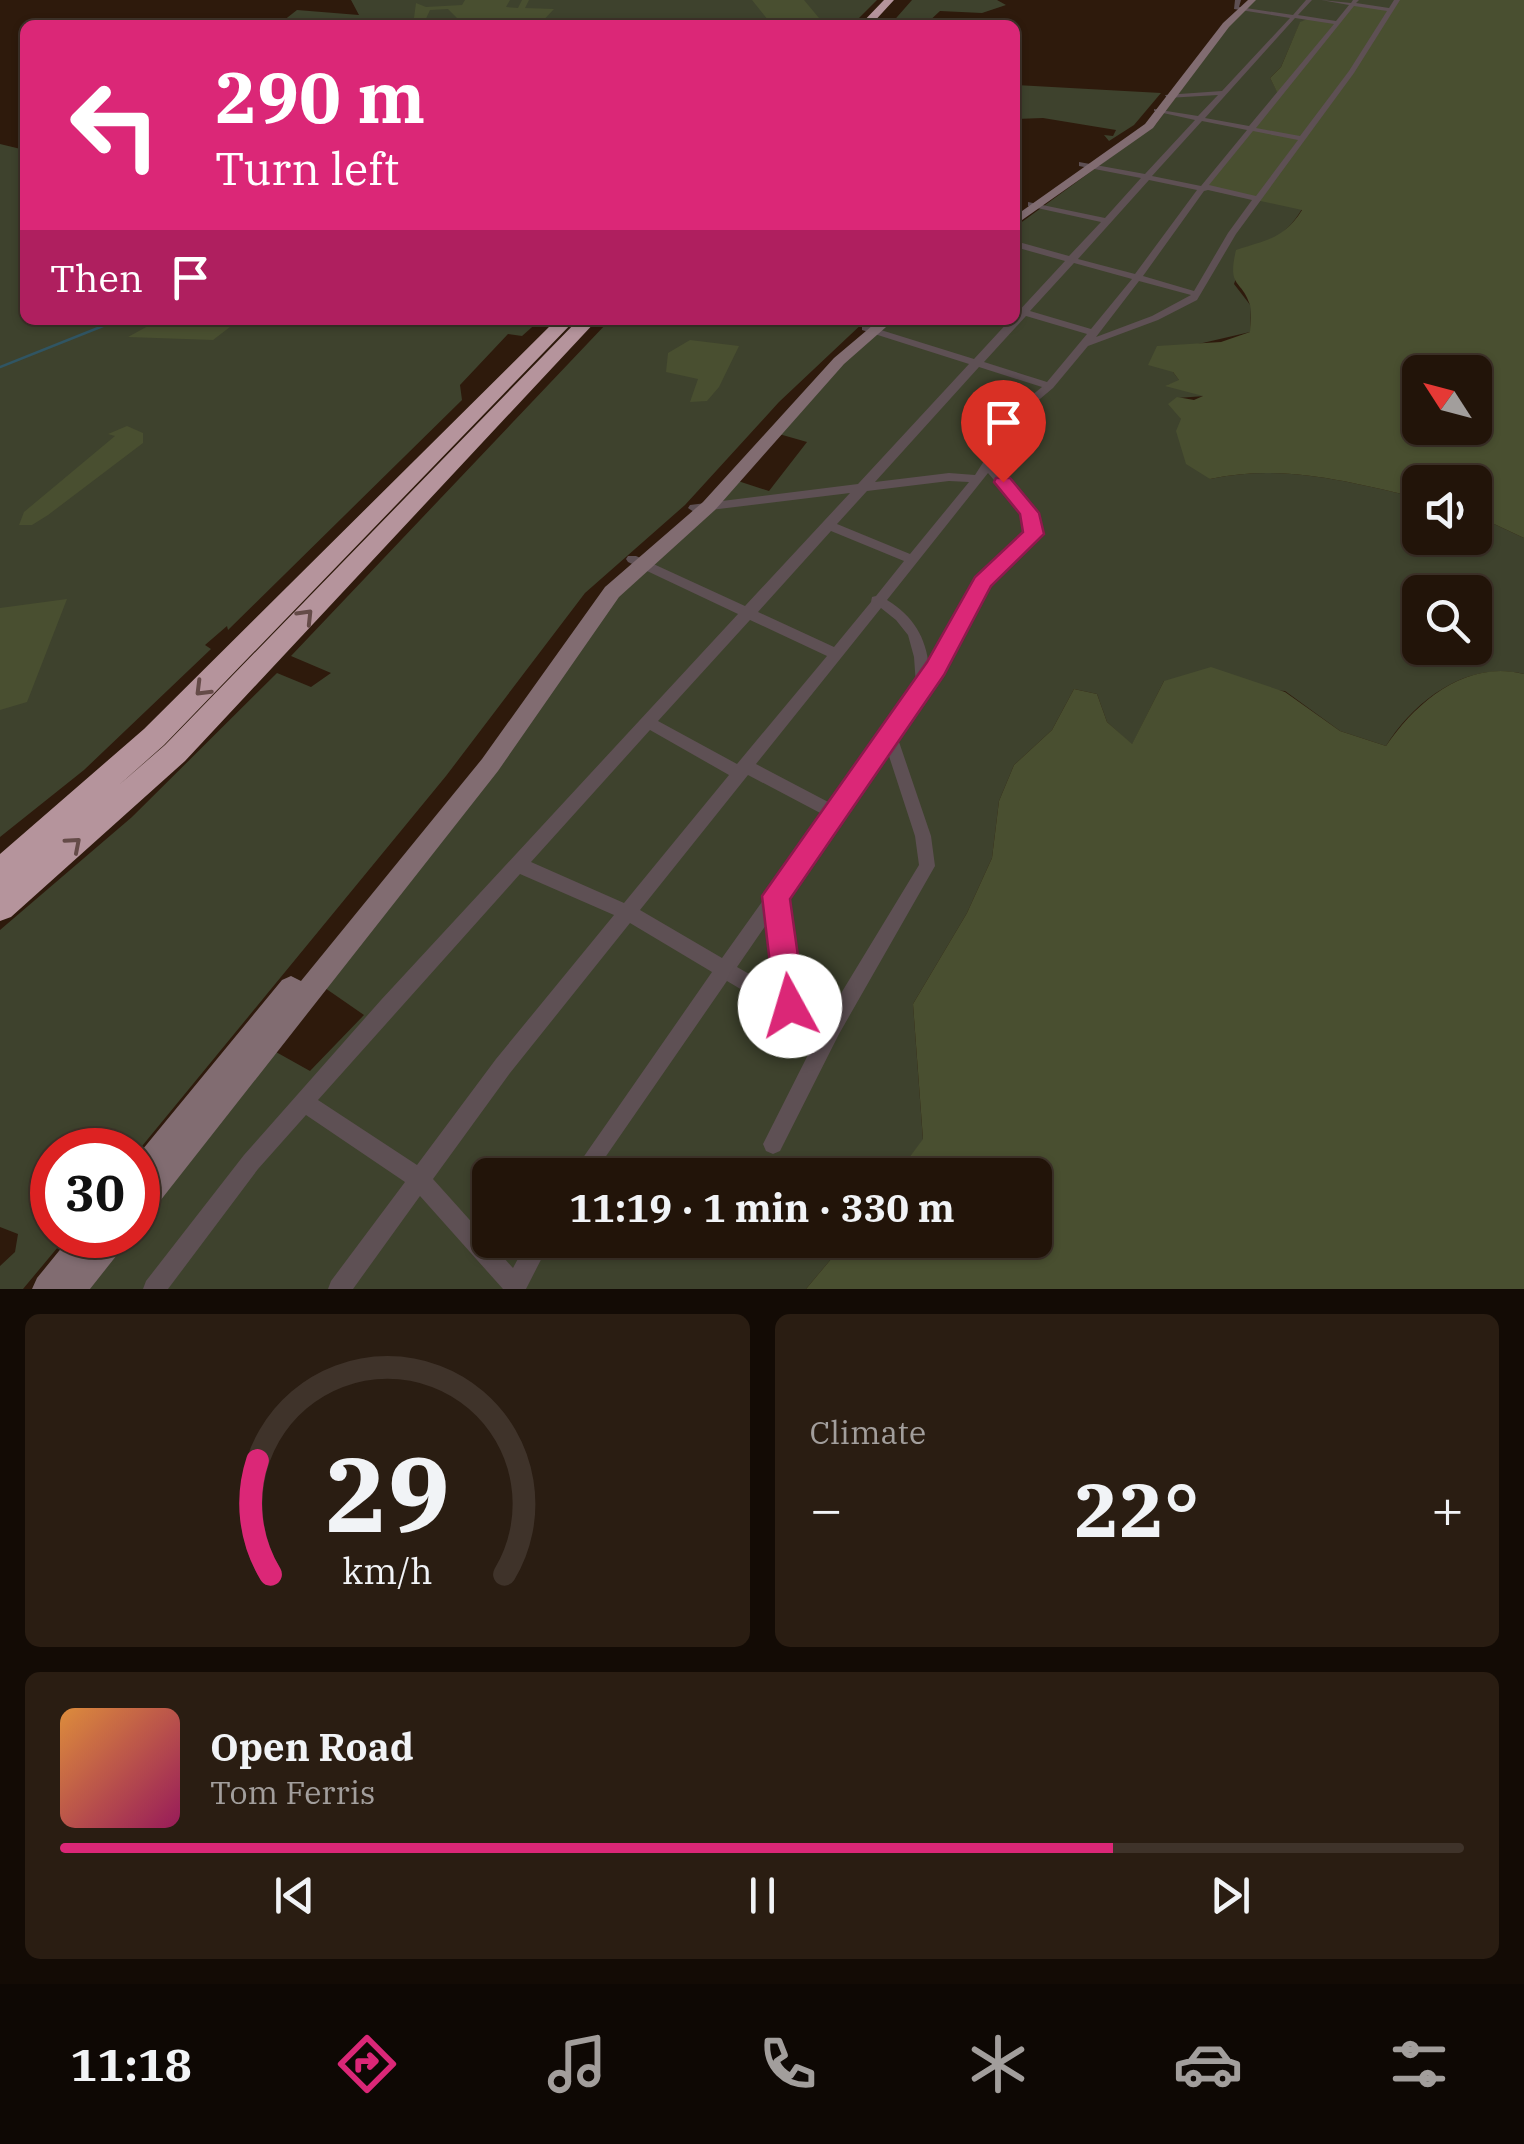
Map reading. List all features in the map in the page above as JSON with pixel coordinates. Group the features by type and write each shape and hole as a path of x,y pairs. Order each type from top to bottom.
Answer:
{"highway":[{"path":"869,20 889,0"},
{"path":"883,20 901,0"},
{"path":"0,873 154,737 561,325"},
{"path":"0,907 174,753 583,325"}],"main road":[{"path":"1020,215 1086,164 1149,126 1238,3 1252,0"},
{"path":"160,1151 463,780 578,616 701,507 875,325"},
{"path":"160,1177 490,765 588,623 637,561"},
{"path":"48,1289 73,1258"},
{"path":"70,1289 95,1258"}],"street":[{"path":"1309,0 1022,314 1089,339 1155,318 1196,294 1232,232 1303,139 1397,0"},
{"path":"1324,0 1390,10"},
{"path":"339,1289 503,1066 630,914 741,769 982,472 1024,407 1049,386 1089,339 1354,2"},
{"path":"1238,3 1338,23"},
{"path":"1171,96 1224,94"},
{"path":"1159,111 1303,139"},
{"path":"1086,164 1258,199"},
{"path":"1034,205 1108,221"},
{"path":"1020,245 1196,294"},
{"path":"875,325 978,365 1049,386"},
{"path":"154,1289 304,1102 1013,325"},
{"path":"593,1158 923,686 982,582 1034,534 1029,513 982,472 701,507"},
{"path":"830,526 910,559"},
{"path":"637,561 834,653"},
{"path":"876,600 918,632 923,686"},
{"path":"651,724 834,813"},
{"path":"773,1144 830,1031 927,866 923,836 889,735"},
{"path":"520,866 630,914 830,1031"},
{"path":"776,896 790,1006"},
{"path":"304,1102 418,1178 515,1288 531,1258"}],"green space":[{"path":"351,0 877,0 857,20 284,20 297,10 359,15"},
{"path":"465,0 510,0 506,7 518,8 522,0 529,0 525,8 554,9 544,20 459,20 448,9 430,10 425,20 414,20 416,3 426,7 462,5"},
{"path":"752,0 804,0 819,18 806,20 768,20"},
{"path":"912,0 997,0 1006,5 982,13 940,11 930,20 894,20"},
{"path":"1252,0 1399,0 1380,13 1355,21 1300,23 1281,67 1270,78 1278,93 1258,199 1302,209 1279,235 1247,247 1234,284 1251,306 1250,332 1194,345 1173,372 1180,381 1168,385 1205,396 1177,398 1181,419 1210,479 1290,474 1402,494 1402,555 1492,555 1492,523 1524,538 1524,674 1503,671 1463,678 1427,699 1386,746 1340,731 1285,691 1164,681 1132,745 1107,722 1097,694 1074,689 1052,730 1014,765 999,801 992,858 967,913 913,1004 923,1140 909,1158 472,1158 472,1258 832,1258 806,1289 86,1289 111,1258 160,1258 160,1197 276,1052 310,1071 364,1015 325,988 639,572 738,481 769,491 807,442 779,434 857,348 886,325 1020,325 1020,223 1156,124 1234,18"},
{"path":"1399,0 1524,0 1524,538 1492,523 1492,465 1402,465 1402,494 1290,474 1210,479 1186,464 1176,431 1181,419 1168,404 1177,397 1194,400 1203,396 1165,386 1179,380 1173,372 1148,365 1157,346 1221,342 1250,332 1250,305 1234,277 1236,250 1281,233 1302,210 1205,189 1278,94 1270,78 1281,67 1300,22 1310,18 1338,23 1353,5 1390,10"},
{"path":"1020,85 1161,93 1134,125 1109,141 1104,135 1113,136 1116,130 1043,118 1020,119"},
{"path":"0,144 20,149 20,325 534,325 522,336 508,334 460,385 462,400 228,630 227,626 205,645 211,649 84,770 0,837"},
{"path":"150,325 232,325 213,340 128,337"},
{"path":"605,325 861,325 779,402 685,505 585,593 446,776 157,1128 30,1128 30,1258 49,1258 23,1289 0,1289 0,1266 15,1252 18,1234 0,1227 0,930 132,817 277,673 311,687 331,673 291,656"},
{"path":"690,340 739,346 719,387 707,401 690,402 698,379 666,372 668,353"},
{"path":"127,426 143,433 143,443 48,515 32,525 19,525 24,512 115,436 108,434"},
{"path":"67,599 27,702 0,710 0,608"},
{"path":"1211,667 1285,692 1340,731 1386,746 1412,714 1444,688 1482,673 1524,674 1524,1289 806,1289 832,1258 1052,1258 1052,1158 909,1158 923,1139 913,1004 967,913 992,858 999,801 1014,765 1052,730 1074,689 1097,694 1107,722 1132,744 1164,681"}],"waterway":[{"path":"0,367 105,325"}],"route":[{"path":"790,1006 776,896 936,668 982,582 1034,534 1029,513 1003,482"}]}
